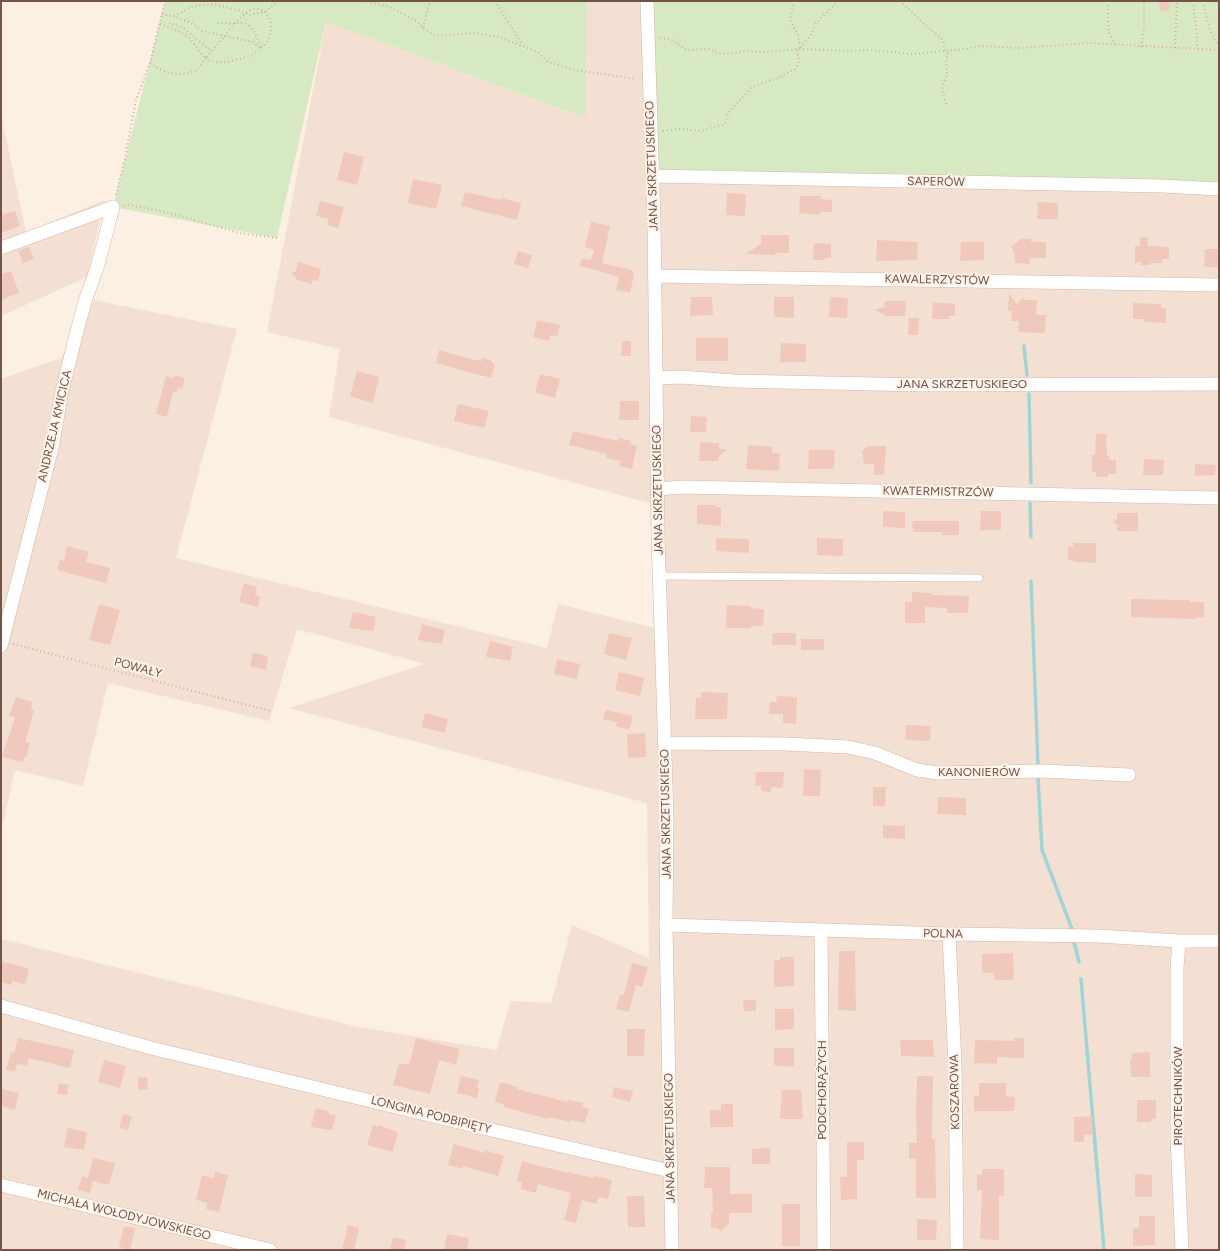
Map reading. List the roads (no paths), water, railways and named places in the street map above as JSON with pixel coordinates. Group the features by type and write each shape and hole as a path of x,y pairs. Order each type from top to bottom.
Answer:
{"street":[{"name":"JANA SKRZETUSKIEGO","path":"647,1 653,176 658,489 667,817 666,925 672,1250"},
{"name":"SAPERÓW","path":"653,176 1162,186 1219,189"},
{"name":"ANDRZEJA KMICICA","path":"1,248 113,207 97,268 86,298 78,327 62,391 52,448 2,644"},
{"name":"KAWALERZYSTÓW","path":"654,276 1219,285"},
{"name":"JANA SKRZETUSKIEGO","path":"656,378 680,377 734,381 921,385 1219,384"},
{"name":"KWATERMISTRZÓW","path":"658,489 689,488 1219,498"},
{"name":"KANONIERÓW","path":"665,744 785,744 848,747 875,753 917,770 938,773 1042,771 1129,775"},
{"name":"POLNA","path":"666,925 949,934 1098,936 1179,941 1219,941"},
{"name":"PODCHORĄŻYCH","path":"821,930 824,1250"},
{"name":"KOSZAROWA","path":"949,934 955,1065 957,1250"},
{"name":"PIROTECHNIKÓW","path":"1179,941 1177,968 1177,1137 1182,1250"},
{"name":"LONGINA PODBIPIĘTY","path":"1,1006 151,1048 670,1171"},
{"name":"MICHAŁA WOŁODYJOWSKIEGO","path":"1,1185 270,1250"}],"lane":[{"path":"660,576 979,578"}],"waterway":[{"path":"1024,346 1027,375"},
{"path":"1029,394 1031,483"},
{"path":"1030,503 1031,537"},
{"path":"1031,581 1038,765"},
{"path":"1038,779 1042,850 1072,929"},
{"path":"1074,942 1079,962"},
{"path":"1081,979 1104,1250"}]}
